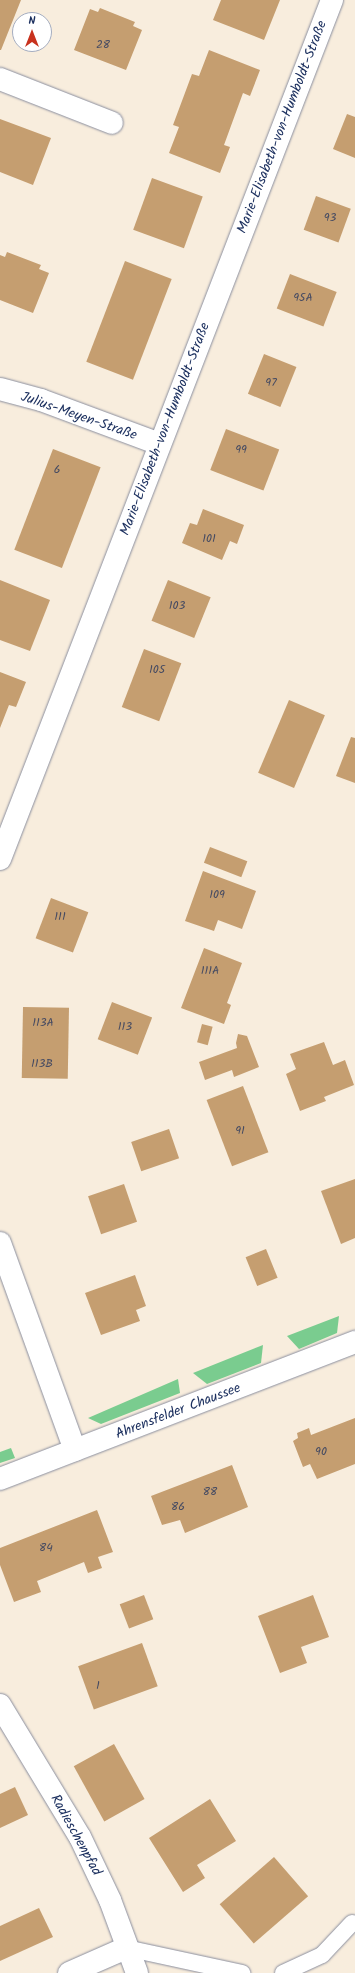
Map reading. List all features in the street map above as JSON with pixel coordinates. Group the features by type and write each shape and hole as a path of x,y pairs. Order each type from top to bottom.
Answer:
{"street":[{"name":"Marie-Elisabeth-von-Humboldt-Straße","path":"0,859 159,444 332,0"},
{"path":"0,79 112,123"},
{"name":"Julius-Meyen-Straße","path":"0,389 36,398 159,444"},
{"path":"0,1243 75,1450"},
{"name":"Ahrensfelder Chaussee","path":"0,1479 355,1342"},
{"name":"Radieschenpfad","path":"0,1705 80,1837 110,1900 126,1948 137,1973"},
{"path":"69,1973 126,1948"}],"lane":[{"path":"283,1973 322,1955 352,1923"},
{"path":"126,1948 242,1973"}],"green space":[{"path":"339,1316 337,1333 299,1349 287,1336"},
{"path":"263,1345 261,1363 207,1384 193,1373"},
{"path":"178,1379 180,1393 101,1424 88,1418"},
{"path":"11,1448 15,1458 0,1463 0,1452"}],"building":[{"path":"0,0 21,0 16,12 12,12 12,22 0,50"},
{"path":"221,0 280,0 264,40 213,20"},
{"path":"100,8 135,22 133,26 142,30 126,70 74,50 90,9 98,12"},
{"path":"209,50 260,70 250,96 243,93 224,145 230,147 220,173 169,153 179,127 173,125 192,74 199,76"},
{"path":"347,114 355,117 355,158 333,149"},
{"path":"0,119 51,138 33,185 0,172"},
{"path":"152,178 203,196 184,248 133,230"},
{"path":"316,196 351,209 338,242 304,230"},
{"path":"7,252 41,265 39,269 49,273 33,313 0,300 0,255 5,257"},
{"path":"125,261 172,279 133,380 86,362"},
{"path":"290,274 337,292 323,326 277,309"},
{"path":"264,354 296,367 280,407 248,394"},
{"path":"226,429 279,449 263,491 210,470"},
{"path":"53,449 101,467 62,568 14,550"},
{"path":"203,509 244,525 237,544 230,541 222,560 182,543 190,523 197,525"},
{"path":"0,580 50,600 30,651 0,640"},
{"path":"168,580 211,597 194,638 152,621"},
{"path":"144,649 181,663 159,721 122,707"},
{"path":"0,672 26,682 16,707 9,705 0,728"},
{"path":"289,700 325,715 294,788 258,773"},
{"path":"351,737 355,738 355,783 336,776"},
{"path":"210,847 247,861 241,877 204,863"},
{"path":"203,871 256,891 242,929 218,920 214,931 185,921"},
{"path":"51,898 88,912 73,952 36,938"},
{"path":"204,948 242,963 227,1003 231,1005 224,1024 181,1008"},
{"path":"112,1002 152,1017 138,1055 98,1039"},
{"path":"23,1007 69,1008 68,1079 22,1078"},
{"path":"202,1024 213,1027 208,1045 197,1042"},
{"path":"238,1034 247,1036 259,1067 234,1077 232,1070 205,1080 199,1062 237,1048 236,1043"},
{"path":"324,1042 333,1065 345,1060 354,1085 324,1097 326,1101 300,1111 286,1074 296,1069 290,1054"},
{"path":"243,1086 268,1152 232,1166 207,1100"},
{"path":"169,1129 179,1158 141,1171 131,1142"},
{"path":"355,1179 355,1238 341,1244 321,1191"},
{"path":"124,1184 137,1222 101,1234 88,1196"},
{"path":"266,1249 278,1278 257,1286 246,1257"},
{"path":"135,1275 146,1306 136,1310 140,1321 101,1335 85,1293"},
{"path":"355,1418 355,1464 317,1479 310,1464 303,1467 293,1441 298,1438 297,1433 309,1428 311,1435"},
{"path":"232,1465 248,1507 185,1533 180,1520 162,1525 151,1496"},
{"path":"97,1510 113,1552 98,1557 102,1568 88,1573 84,1562 37,1581 41,1592 14,1602 0,1565 0,1548"},
{"path":"144,1595 153,1619 129,1629 120,1604"},
{"path":"313,1595 329,1637 301,1647 307,1663 280,1673 258,1616"},
{"path":"142,1643 158,1686 94,1709 78,1666"},
{"path":"114,1744 145,1799 104,1821 74,1766"},
{"path":"15,1787 28,1815 0,1828 0,1794"},
{"path":"210,1799 236,1841 197,1865 205,1878 183,1892 149,1838"},
{"path":"274,1857 308,1896 254,1943 220,1904"},
{"path":"39,1908 53,1937 0,1961 0,1926"}]}
